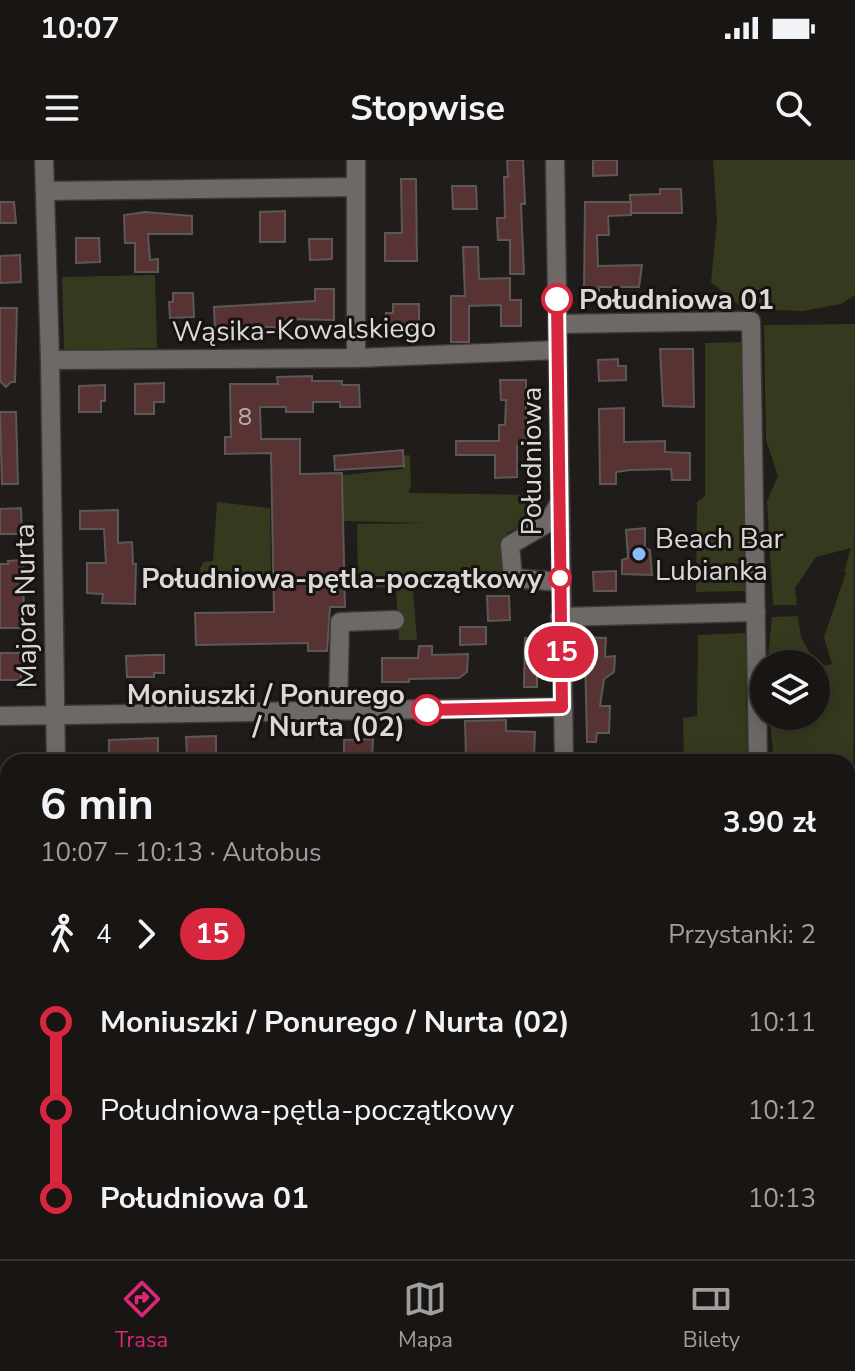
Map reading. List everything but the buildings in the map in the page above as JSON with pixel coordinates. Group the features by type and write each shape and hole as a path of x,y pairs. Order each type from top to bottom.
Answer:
{"street":[{"name":"Majora Nurta","path":"44,160 56,754"},
{"path":"356,160 356,358"},
{"name":"Południowa","path":"555,160 564,754"},
{"path":"45,191 356,187"},
{"path":"557,324 751,321 758,754"},
{"name":"Wąsika-Kowalskiego","path":"50,360 356,358 558,350"},
{"path":"558,503 548,523 510,545 513,578 560,582"},
{"path":"560,617 756,612"},
{"path":"338,711 340,622 395,620"},
{"path":"0,716 297,704 338,711 562,707"}],"green space":[{"path":"713,160 855,160 855,295 841,304 803,311 744,309 711,282 717,220"},
{"path":"155,275 157,348 64,350 62,277"},
{"path":"855,324 854,754 773,754 771,730 830,730 832,664 824,637 846,573 851,548 816,557 795,588 797,605 773,605 767,501 778,476 766,440 764,325"},
{"path":"744,342 745,591 696,592 697,502 705,496 705,343"},
{"path":"410,455 409,493 542,495 542,519 507,533 510,589 467,590 466,586 358,588 357,524 426,523 344,521 343,475 403,469 404,456"},
{"path":"217,502 270,508 271,583 198,574 203,562 213,561"},
{"path":"396,589 413,589 417,640 399,640"},
{"path":"798,616 801,637 808,650 769,650 772,617"},
{"path":"746,633 747,754 684,754 683,718 697,716 698,635"}],"bus line":[{"name":"15","path":"427,710 562,707 557,299"}],"place":[{"name":"Południowa 01","path":"557,299"},
{"name":"Beach Bar Lubianka","path":"639,554"},
{"name":"Południowa-pętla-początkowy","path":"560,578"},
{"name":"Moniuszki / Ponurego / Nurta (02)","path":"427,710"}]}
